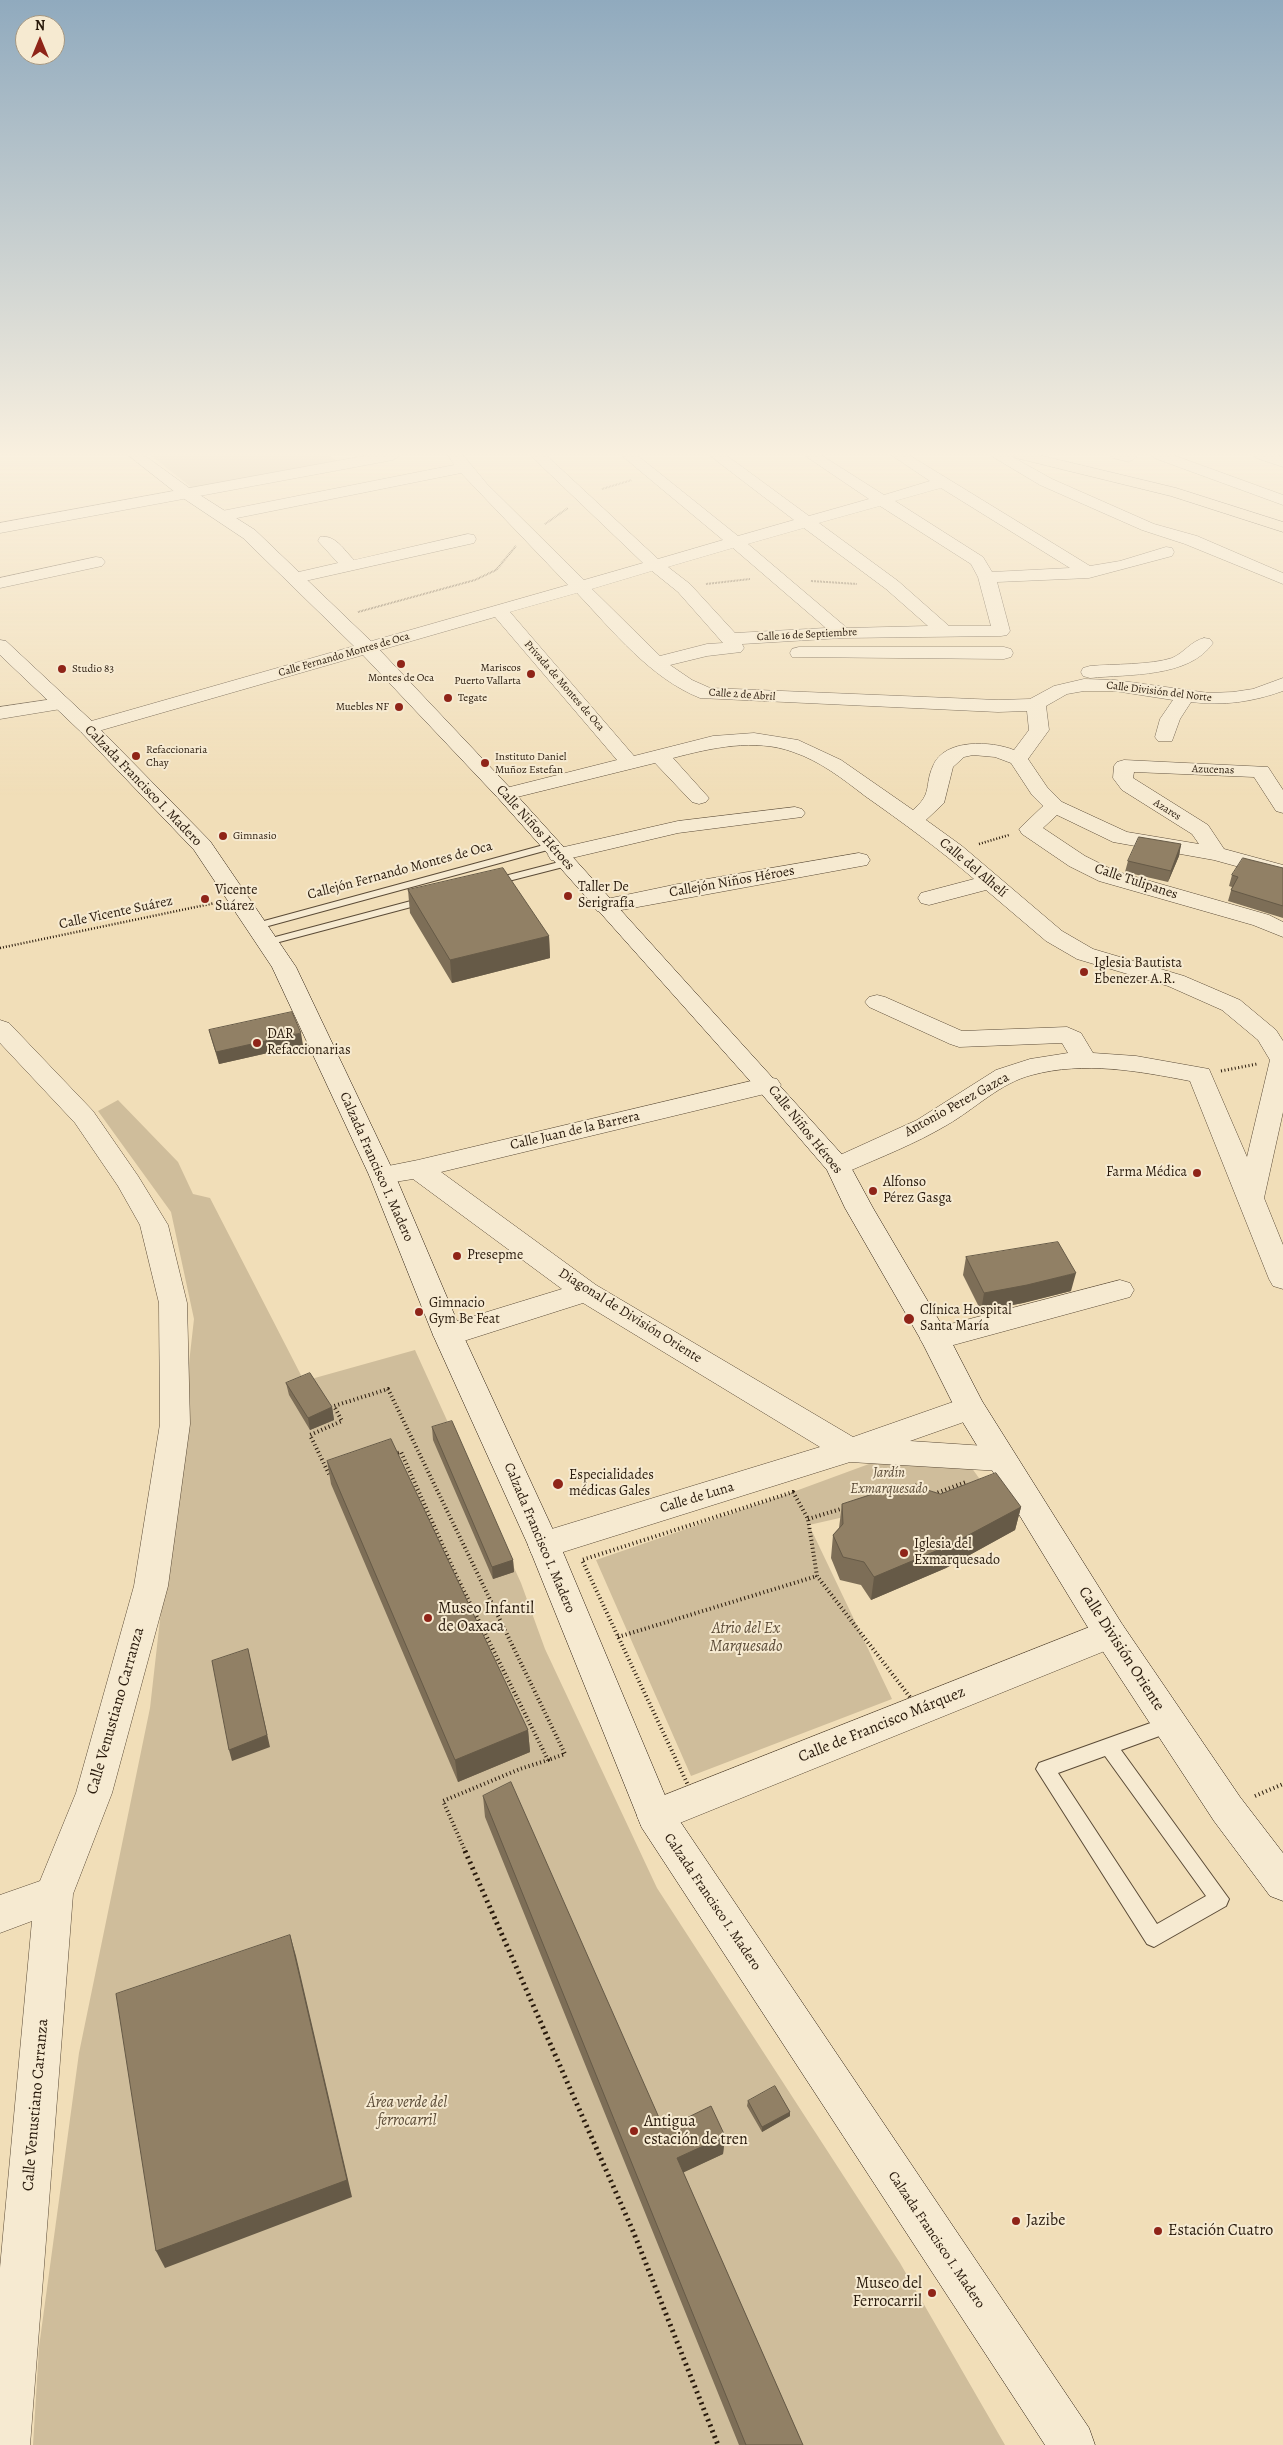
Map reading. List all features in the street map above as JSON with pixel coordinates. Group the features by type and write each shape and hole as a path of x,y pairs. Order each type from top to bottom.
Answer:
{"street":[{"path":"0,583 64,569"},
{"name":"Calle Niños Héroes","path":"286,569 368,649 505,794 768,1085 838,1166 935,1339 970,1408"},
{"path":"296,578 336,569"},
{"name":"Calle 2 de Abril","path":"562,569 656,663 691,689 707,694 998,706 1045,698"},
{"name":"Calle Fernando Montes de Oca","path":"88,728 368,649 498,609 640,569"},
{"path":"660,569 684,588 733,644"},
{"path":"768,569 842,633"},
{"path":"871,569 944,631"},
{"name":"Calle 16 de Septiembre","path":"733,644 842,633 1001,631 987,577 982,569"},
{"path":"1084,569 1090,573"},
{"path":"987,577 1090,573 1113,569"},
{"path":"1260,569 1283,579"},
{"name":"Privada de Montes de Oca","path":"498,609 629,762"},
{"path":"1018,758 1039,730 1045,698 1070,676 1080,672 1171,664 1188,658 1204,643"},
{"path":"656,663 733,644 790,653 1004,653"},
{"name":"Calzada Francisco I. Madero","path":"0,645 60,704 88,728 202,846 284,967 382,1175 448,1335 544,1545 655,1816 1072,2445"},
{"name":"Calle División del Norte","path":"1045,698 1076,686 1092,685 1125,687 1185,697 1240,698 1268,691 1283,684"},
{"path":"1165,737 1170,719 1185,697"},
{"path":"0,713 60,704"},
{"name":"Calle del Alhelí","path":"505,794 713,742 754,738 798,746 834,764 913,820 954,851 1054,936 1086,954 1176,981 1231,1005 1267,1035 1282,1060"},
{"path":"913,820 934,802 943,765 957,753 973,749 999,751 1018,758 1040,791 1055,806 1121,837 1216,854 1283,872"},
{"path":"659,755 699,798"},
{"name":"Azucenas","path":"1124,766 1261,772 1280,795"},
{"name":"Azares","path":"1124,766 1123,778 1129,786 1200,830 1216,854"},
{"path":"1030,829 1055,806"},
{"path":"559,855 678,827 794,813"},
{"name":"Calle Tulipanes","path":"1030,829 1077,861 1107,876 1252,918 1283,930"},
{"name":"Callejón Niños Héroes","path":"605,906 678,890 858,860"},
{"path":"929,898 990,882"},
{"path":"877,1002 958,1039 1067,1035 1072,1038 1084,1060"},
{"name":"Calle Venustiano Carranza","path":"0,1028 84,1117 129,1182 154,1225 173,1303 175,1424 151,1586 94,1793 54,1894 7,2445"},
{"name":"Antonio Perez Gazca","path":"838,1166 938,1119 992,1082 1029,1067 1084,1060 1118,1060 1200,1074"},
{"path":"1251,1197 1282,1060"},
{"path":"1200,1074 1283,1279"},
{"name":"Calle Juan de la Barrera","path":"382,1175 418,1169 768,1085"},
{"name":"Diagonal de División Oriente","path":"418,1169 586,1292 850,1450"},
{"path":"935,1339 1120,1290"},
{"path":"448,1335 586,1292"},
{"name":"Calle de Luna","path":"544,1545 850,1450 970,1408"},
{"name":"Calle División Oriente","path":"970,1408 1110,1634 1227,1809 1283,1883"},
{"name":"Calle de Luna","path":"850,1450 1002,1459"},
{"name":"Calle de Francisco Márquez","path":"655,1816 1110,1634"},
{"path":"0,1914 54,1894"}],"lane":[{"path":"480,886 559,855"},
{"name":"Callejón Fernando Montes de Oca","path":"262,934 559,855"},
{"path":"262,934 442,896"},
{"path":"1108,1746 1219,1899 1154,1937 1045,1768 1170,1724"}],"path":[{"path":"335,618 475,580 497,569"},
{"path":"684,588 720,582 781,579 892,585"},
{"path":"954,851 1030,829"},
{"name":"Calle Vicente Suárez","path":"0,948 237,898"},
{"path":"1200,1074 1282,1060"},
{"path":"339,1473 330,1476 310,1435 342,1421 334,1406 388,1389 565,1754 520,1769 443,1801 633,2231 718,2445"},
{"path":"392,1455 401,1452 456,1575 548,1760"},
{"path":"902,1490 921,1484 931,1495 971,1480"},
{"path":"793,1492 808,1519 817,1576 914,1701 695,1800 582,1560 802,1489"},
{"path":"808,1519 846,1508"},
{"path":"618,1637 817,1576"}],"green space":[{"name":"Área verde del ferrocarril","path":"118,1100 178,1162 193,1194 210,1198 304,1381 415,1350 521,1583 545,1649 657,1888 900,2263 1005,2445 33,2445 39,2347 79,2053 150,1708 194,1319 171,1212 98,1111"},
{"name":"Atrio del Ex Marquesado","path":"888,1457 971,1467 984,1485 809,1525 892,1699 691,1776 596,1560 782,1496"}],"building":[{"path":"1139,837 1181,844 1171,871 1128,861"},
{"path":"1243,858 1283,868 1283,906 1231,890 1238,877 1232,875"},
{"path":"503,868 549,936 450,960 408,890"},
{"path":"292,1012 301,1033 216,1052 209,1030"},
{"path":"1058,1242 1076,1273 984,1293 966,1257"},
{"path":"310,1373 332,1407 308,1418 286,1383"},
{"name":"Museo Infantil de Oaxaca","path":"452,1421 513,1560 492,1567 432,1427"},
{"name":"Museo Infantil de Oaxaca","path":"391,1439 528,1730 455,1760 327,1461"},
{"name":"Iglesia del Exmarquesado","path":"996,1473 1021,1507 950,1545 874,1577 864,1562 843,1557 833,1535 843,1524 842,1504 888,1489 915,1486 940,1494"},
{"path":"248,1649 267,1735 229,1750 212,1661"},
{"name":"Antigua estación de tren","path":"511,1782 664,2129 711,2106 725,2136 677,2158 803,2445 746,2445 483,1796"},
{"path":"290,1935 347,2180 156,2251 116,1994"},
{"path":"775,2086 790,2112 762,2127 748,2101"}],"place":[{"name":"Montes de Oca","path":"401,664"},
{"name":"Studio 83","path":"62,669"},
{"name":"Mariscos Puerto Vallarta","path":"531,674"},
{"name":"Tegate","path":"448,698"},
{"name":"Muebles NF","path":"399,707"},
{"name":"Refaccionaria Chay","path":"136,756"},
{"name":"Instituto Daniel Muñoz Estefan","path":"485,763"},
{"name":"Gimnasio","path":"223,836"},
{"name":"Taller De Serigrafía","path":"568,896"},
{"name":"Vicente Suárez","path":"205,899"},
{"name":"Iglesia Bautista Ebenezer A.R.","path":"1084,972"},
{"name":"DAR Refaccionarias","path":"257,1043"},
{"name":"Farma Médica","path":"1197,1173"},
{"name":"Alfonso Pérez Gasga","path":"873,1191"},
{"name":"Presepme","path":"457,1256"},
{"name":"Gimnacio Gym Be Feat","path":"419,1312"},
{"name":"Clínica Hospital Santa María","path":"909,1319"},
{"name":"Especialidades médicas Gales","path":"558,1484"},
{"name":"Iglesia del Exmarquesado","path":"904,1553"},
{"name":"Museo Infantil de Oaxaca","path":"428,1618"},
{"name":"Antigua estación de tren","path":"634,2131"},
{"name":"Jazibe","path":"1016,2221"},
{"name":"Estación Cuatro","path":"1158,2231"},
{"name":"Museo del Ferrocarril","path":"932,2293"}],"park label":[{"name":"Jardín Exmarquesado","path":"889,1482"}]}
